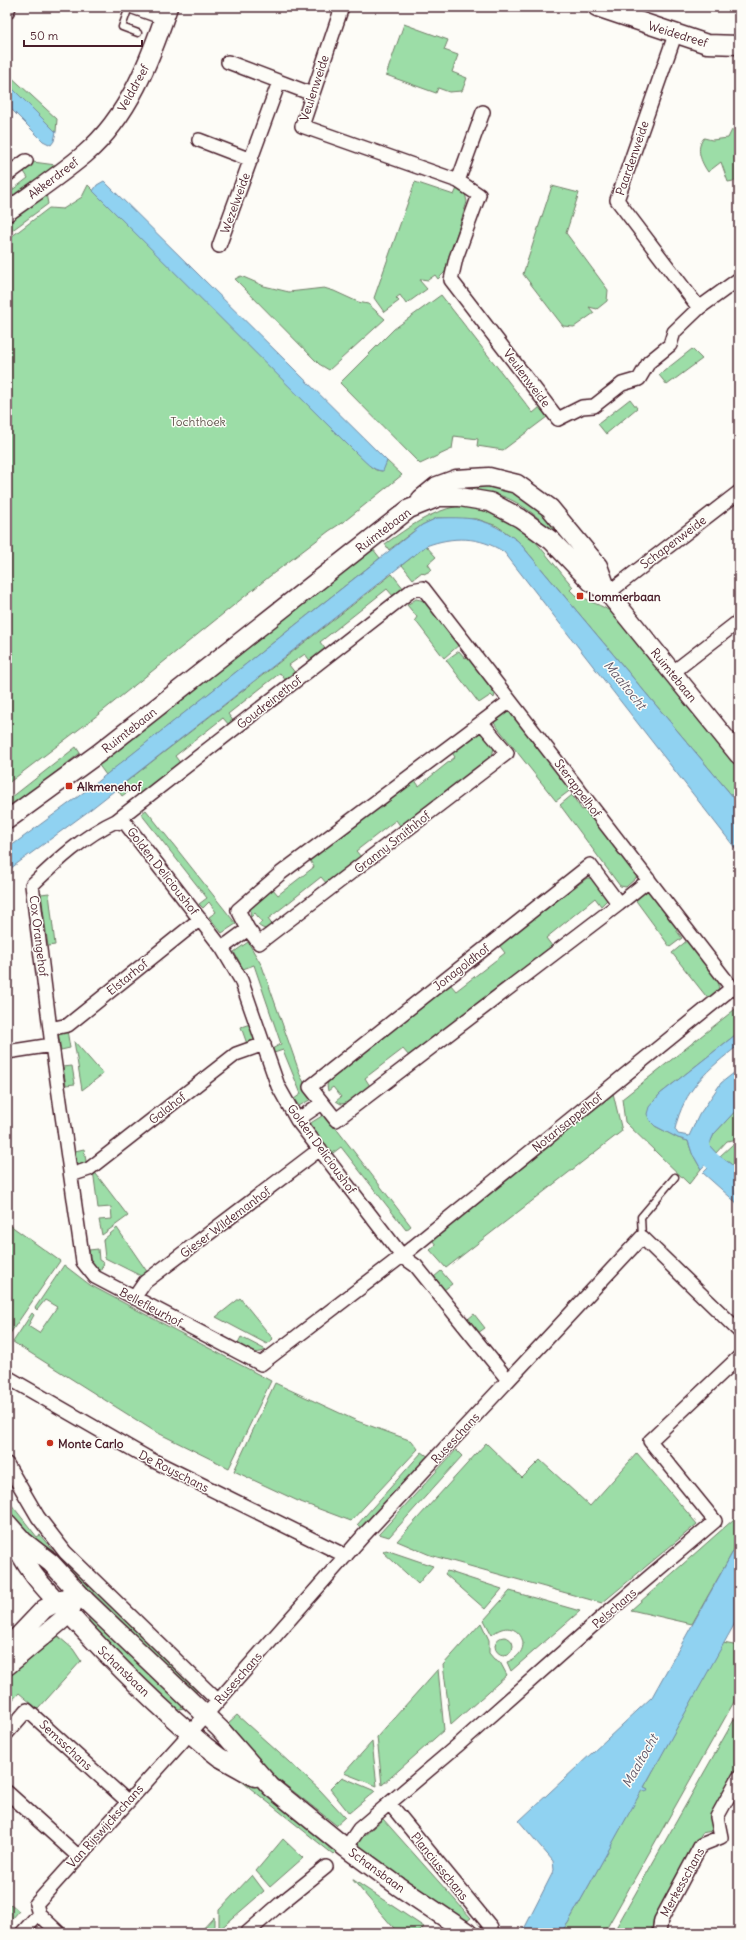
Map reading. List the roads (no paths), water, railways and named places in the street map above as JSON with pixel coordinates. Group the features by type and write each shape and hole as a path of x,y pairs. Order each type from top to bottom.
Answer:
{"street":[{"path":"7,12 9,7"},
{"path":"133,7 166,13"},
{"name":"Veulenweide","path":"342,7 302,126 458,181 479,195 456,258 451,280 558,419 582,407 594,406 622,384 639,379 648,362 670,345 674,332 698,308"},
{"name":"Weidedreef","path":"597,7 676,35 707,44 739,45"},
{"name":"Velddreef","path":"97,142 124,108 142,75 166,13"},
{"name":"Paardenweide","path":"676,35 617,200 698,308"},
{"path":"228,62 312,94"},
{"name":"Wezelweide","path":"219,246 278,82"},
{"path":"458,181 483,112"},
{"path":"199,140 251,160"},
{"name":"Akkerdreef","path":"7,212 85,154 97,142"},
{"path":"7,175 26,161"},
{"path":"698,308 739,280"},
{"path":"409,509 437,486 456,479 489,477 517,484 550,508 598,566 608,593"},
{"name":"Schapenweide","path":"608,593 739,492"},
{"name":"Ruimtebaan","path":"7,820 100,753 409,509 439,497 460,497 490,502 520,518 552,541 591,582 608,593 739,755"},
{"name":"Sterappelhof","path":"423,588 732,988"},
{"name":"Goudreinethof","path":"116,821 412,590 423,588"},
{"path":"672,673 739,621"},
{"name":"Granny Smithhof","path":"482,723 507,753 260,943 248,929 238,910 281,873 510,701"},
{"name":"Golden Delicioushof","path":"116,821 126,824 222,948 242,980 278,1086 297,1120 402,1256 416,1266 508,1380"},
{"name":"Cox Orangehof","path":"52,1045 32,885 48,870 101,828 116,821"},
{"name":"Jonagoldhof","path":"619,904 590,865 310,1087 336,1120 619,904 649,880"},
{"name":"Elstarhof","path":"50,1029 68,1025 200,919"},
{"path":"222,948 248,929"},
{"name":"Notarisappelhof","path":"402,1256 732,988"},
{"name":"Galahof","path":"71,1175 89,1169 236,1054 264,1044"},
{"path":"7,1052 52,1045"},
{"name":"Bellefleurhof","path":"52,1045 83,1262 96,1277 261,1364 402,1256"},
{"path":"297,1120 322,1103"},
{"name":"Gieser Wildemanhof","path":"134,1298 145,1282 320,1149"},
{"path":"642,1237 739,1331"},
{"name":"Ruseschans","path":"186,1738 346,1556 642,1237"},
{"name":"Pelschans","path":"346,1848 359,1829 390,1804 608,1612 715,1522 650,1441 739,1357"},
{"name":"De Royschans","path":"7,1377 146,1457 346,1556"},
{"path":"7,1464 38,1517 65,1552 218,1701"},
{"name":"Schansbaan","path":"8,1525 28,1545 51,1563 79,1593 220,1729 271,1787"},
{"name":"Schansbaan","path":"8,1525 15,1543 29,1569 116,1666 186,1738 271,1787 346,1848 457,1930"},
{"path":"7,1648 44,1609 57,1601 79,1593"},
{"path":"7,1666 69,1614 79,1593"},
{"name":"Semsschans","path":"7,1733 27,1710 127,1801"},
{"name":"Van Rijswijckschans","path":"39,1914 36,1904 127,1801 186,1738"},
{"name":"Merkesschans","path":"659,1933 661,1920 701,1845 721,1837 717,1817 739,1778"},
{"path":"7,1792 78,1856"},
{"name":"Planciusschans","path":"390,1804 491,1927"},
{"path":"247,1933 326,1867"},
{"path":"22,1933 39,1914 59,1933"}],"lane":[{"path":"129,7 122,27 138,33"},
{"path":"642,1237 641,1217 675,1177"}],"water":[{"path":"7,83 56,132 54,141 51,145 43,141 7,105"},
{"path":"104,181 387,461 383,471 375,469 365,462 93,191 97,185"},
{"path":"437,518 480,520 507,533 518,541 739,804 739,853 504,552 475,540 456,539 446,540 426,546 86,813 7,871 7,849 79,796 422,525"},
{"path":"739,1032 739,1045 717,1063 691,1091 684,1102 675,1129 678,1134 689,1136 699,1115 721,1083 739,1069 739,1107 714,1134 709,1145 716,1153 701,1169 692,1153 688,1141 678,1138 655,1126 650,1121 647,1114 649,1107 660,1094"},
{"path":"720,1156 739,1170 739,1205 703,1173"},
{"path":"739,1541 739,1616 644,1787 648,1789 646,1792 642,1790 568,1923 560,1933 522,1933 554,1870 553,1861 519,1821 652,1697"}],"waterway":[{"name":"Maaltocht","path":"702,1140 701,1151 739,1185"}],"place":[{"name":"Lommerbaan","path":"580,596"},
{"name":"Alkmenehof","path":"69,786"},
{"name":"Monte Carlo","path":"50,1443"}],"park label":[{"name":"Tochthoek","path":"198,421"}]}
